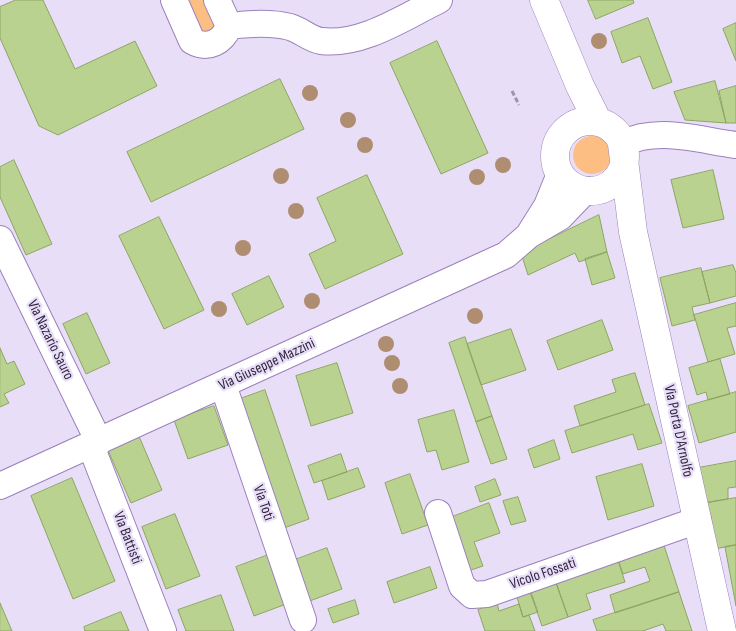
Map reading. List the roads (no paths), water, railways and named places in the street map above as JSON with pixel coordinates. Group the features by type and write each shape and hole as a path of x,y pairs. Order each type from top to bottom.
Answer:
{"main road":[{"path":"544,0 563,41 580,86 598,122"},
{"path":"563,41 568,109 566,130 555,150 560,174 574,187 594,190 616,180 623,170 622,144 615,130 605,123 581,121 566,130"},
{"name":"Via Porta D'Arnolfo","path":"622,144 632,232 722,631"},
{"name":"Via Porta D'Arnolfo","path":"594,190 632,232"}],"street":[{"path":"174,0 192,41 198,44 213,44 227,33 229,26 217,0"},
{"path":"229,26 266,23 292,28 304,36 322,41 360,37 439,0"},
{"path":"622,144 640,136 669,134 736,145"},
{"name":"Via Giuseppe Mazzini","path":"529,235 548,206 560,174"},
{"name":"Via Giuseppe Mazzini","path":"0,486 506,256 529,235 560,217 594,190"},
{"name":"Via Nazario Sauro","path":"0,239 95,444"},
{"name":"Via Toti","path":"223,385 303,620"},
{"name":"Via Battisti","path":"95,444 163,631"},
{"name":"Vicolo Fossati","path":"438,513 462,586 472,595 487,594 698,520"}]}
